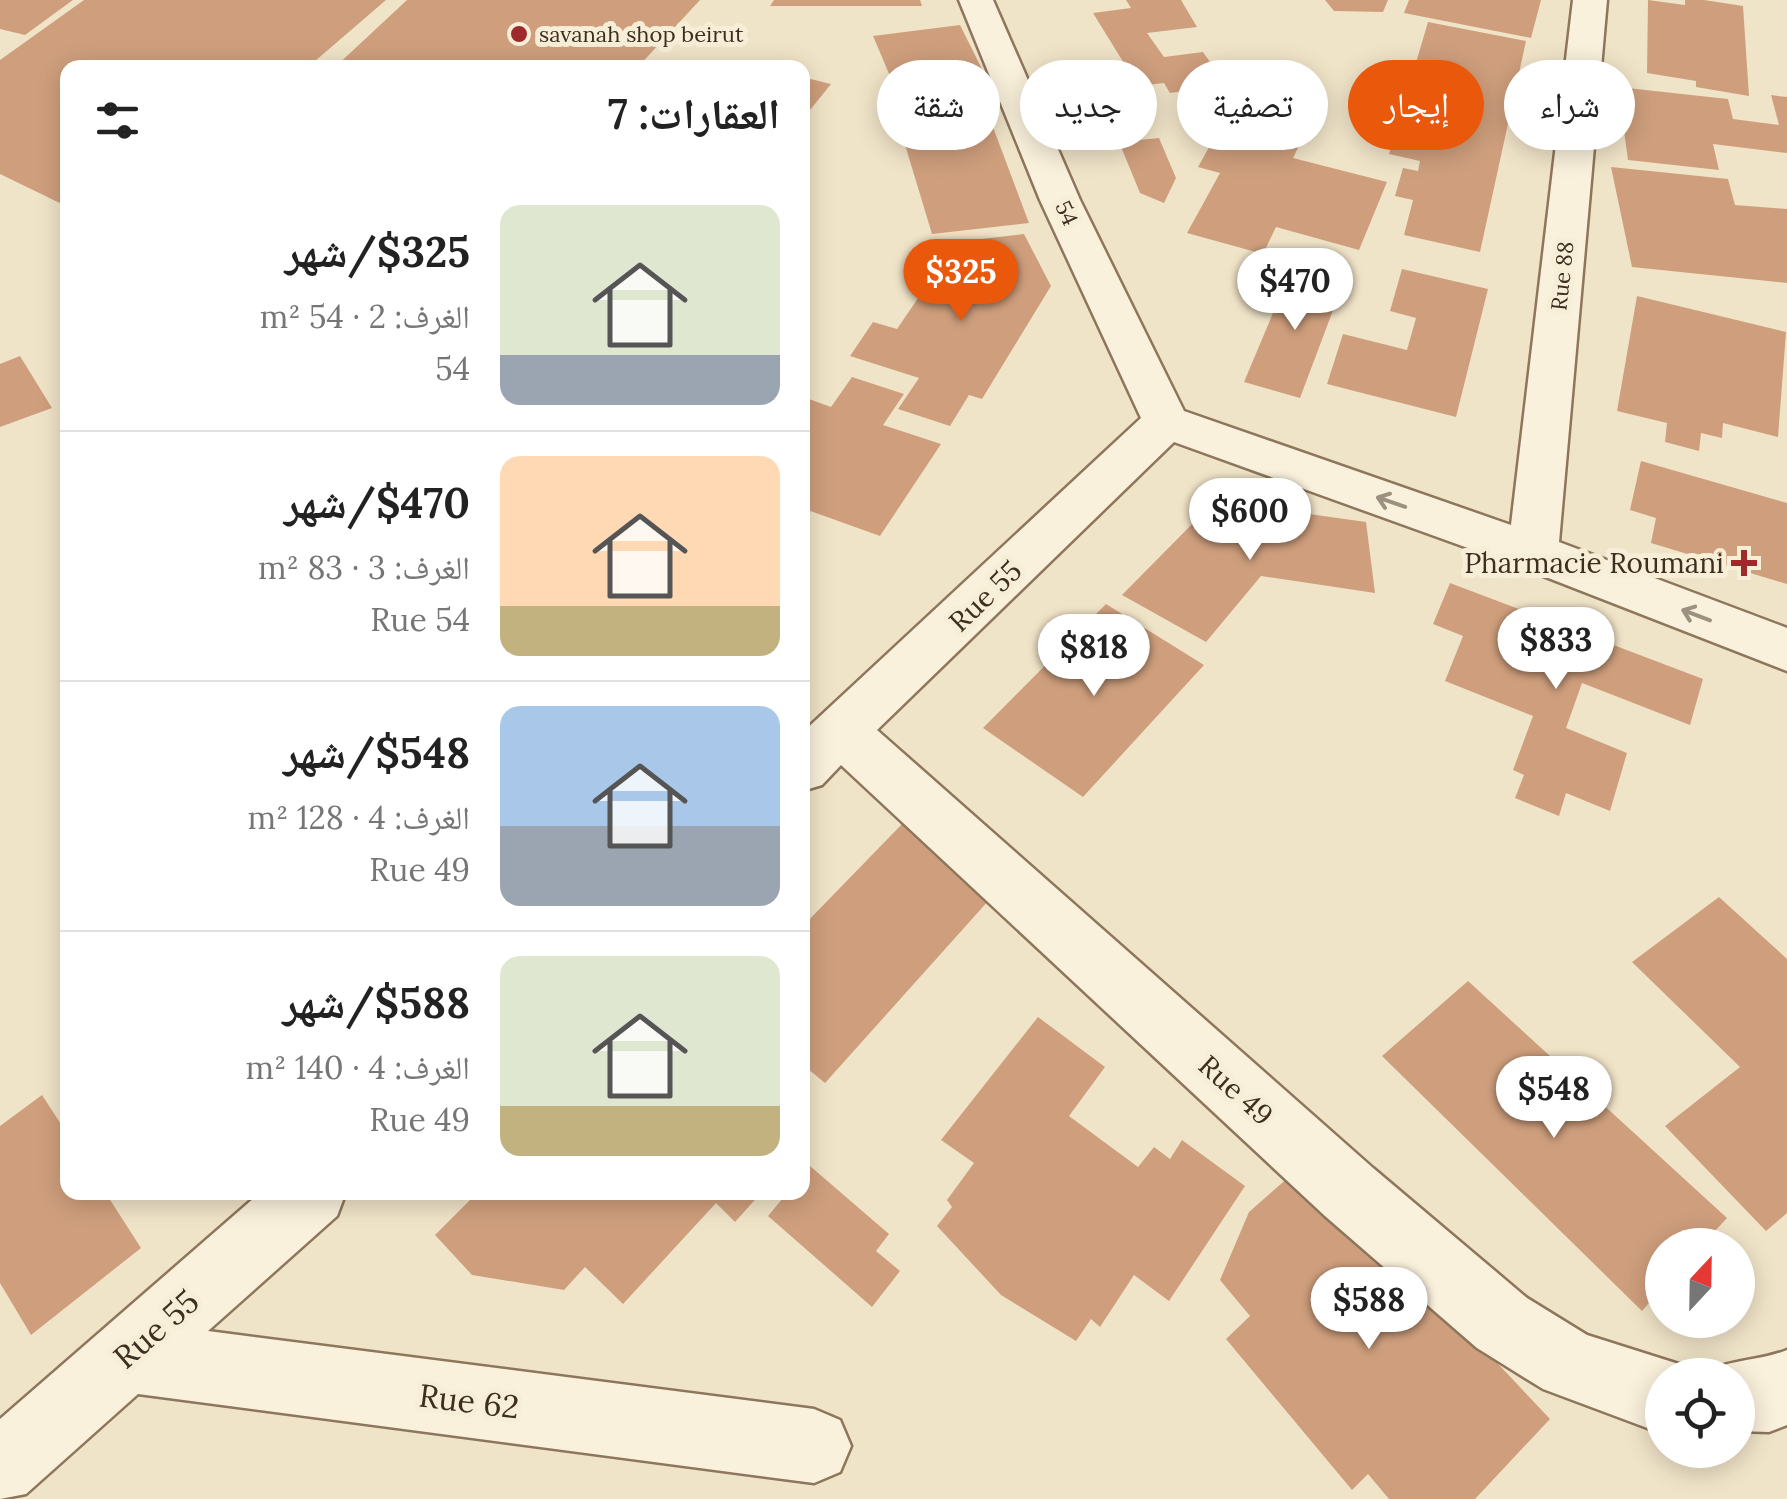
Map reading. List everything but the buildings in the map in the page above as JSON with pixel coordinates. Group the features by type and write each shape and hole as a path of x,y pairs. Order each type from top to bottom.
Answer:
{"street":[{"name":"54","path":"976,0 1060,200 1166,422"},
{"name":"Rue 88","path":"1533,552 1590,0"},
{"path":"1166,422 1533,552 1787,650"},
{"name":"Rue 55","path":"822,751 1166,422"},
{"name":"Rue 49","path":"822,751 1502,1323 1568,1364 1645,1391"},
{"name":"Rue 55","path":"0,1468 304,1200"},
{"name":"Rue 62","path":"124,1356 814,1446"},
{"path":"1755,1396 1769,1396 1787,1386"}],"place":[{"name":"savanah shop beirut","path":"519,34"},
{"name":"Pharmacie Roumani","path":"1744,563"}]}
